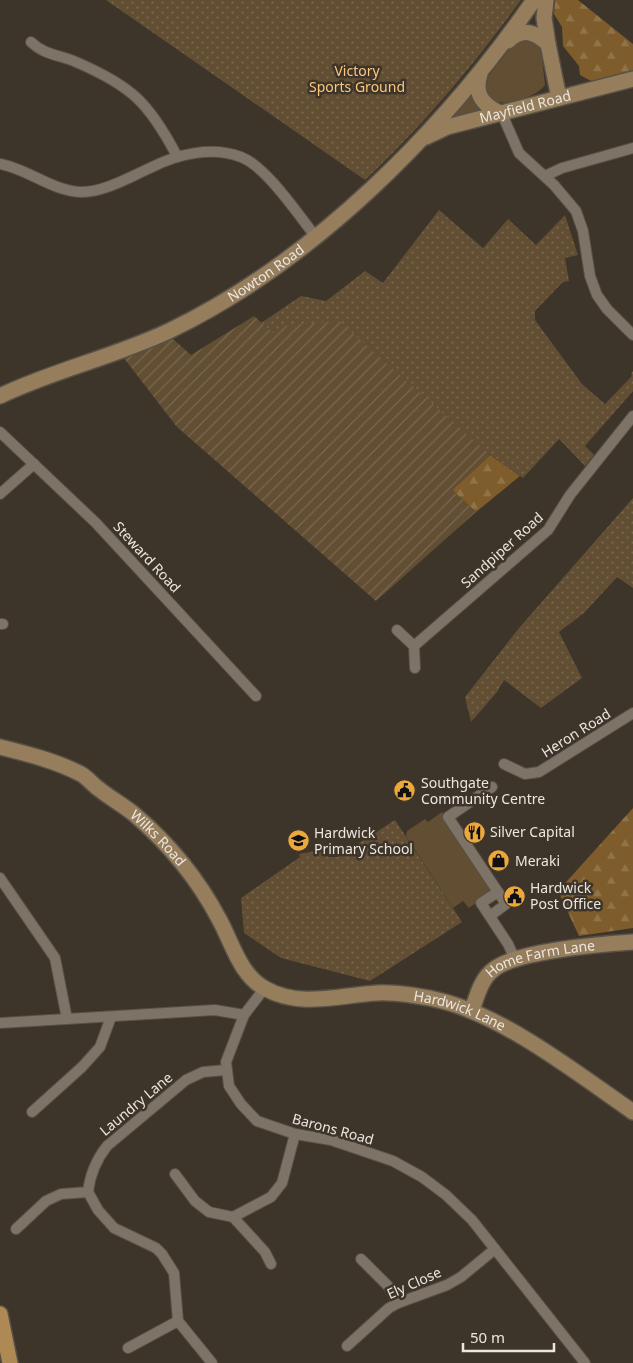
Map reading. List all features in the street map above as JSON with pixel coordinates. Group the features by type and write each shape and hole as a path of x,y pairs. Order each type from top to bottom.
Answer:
{"main road":[{"path":"0,1314 10,1363"}],"street":[{"name":"Nowton Road","path":"0,396 169,331 240,292 316,237 420,141 480,74 534,0"},
{"path":"546,0 544,18 559,98"},
{"name":"Nowton Road","path":"500,49 514,35 527,31 534,33 548,44"},
{"path":"32,42 40,50 74,61 110,77 137,97 154,114 177,156"},
{"path":"480,74 476,84 480,98 485,105 502,114 519,153 545,176 581,219 590,276 597,295 607,309 633,335"},
{"name":"Mayfield Road","path":"420,141 446,127 633,79"},
{"path":"545,176 562,168 633,148"},
{"path":"0,164 69,190 82,192 106,187 177,156 199,153 222,153 242,157 270,180 316,237"},
{"name":"Sandpiper Road","path":"414,646 548,530 570,495 633,416"},
{"name":"Steward Road","path":"0,432 96,523 256,696"},
{"name":"Steward Road","path":"0,438 11,443"},
{"path":"0,494 34,464"},
{"path":"397,630 414,646 415,668"},
{"name":"Heron Road","path":"504,764 525,774 539,772 633,713"},
{"name":"Wilks Road","path":"0,747 38,756 83,775 132,812 161,838 193,878 219,919 234,952 251,977 264,989"},
{"path":"490,916 506,904 448,816 492,787"},
{"path":"0,878 54,958 67,1020"},
{"path":"498,892 482,903 508,944 515,959"},
{"name":"Home Farm Lane","path":"472,1010 486,978 493,969 515,959 571,948 633,942"},
{"path":"226,1070 226,1062 244,1015 264,989"},
{"name":"Hardwick Lane","path":"264,989 281,996 303,999 389,993 438,1000 472,1010 514,1032 633,1112"},
{"path":"0,1022 67,1020 215,1010 244,1015"},
{"path":"32,1112 82,1067 100,1047 111,1017"},
{"name":"Barons Road","path":"226,1070 230,1086 241,1104 257,1120 296,1134 331,1140 393,1161 422,1177 459,1207 495,1249 581,1361"},
{"name":"Laundry Lane","path":"88,1192 90,1177 107,1146 186,1080 203,1072 226,1070"},
{"path":"233,1217 270,1197 282,1183 296,1134"},
{"path":"175,1174 195,1201 209,1212 233,1217 265,1252 272,1264"},
{"path":"16,1228 46,1201 61,1194 88,1192 98,1210 114,1228 156,1248 170,1266 176,1283 178,1321 212,1363"},
{"name":"Ely Close","path":"347,1346 398,1303 447,1285 461,1277 495,1249"},
{"path":"361,1258 389,1287 398,1303"},
{"path":"128,1348 178,1321"}],"green space":[{"name":"Victory Sports Ground","path":"106,0 521,0 447,94 365,180"},
{"path":"555,0 578,0 633,44 633,73 593,82 580,75 579,66 563,46 562,27 554,14"},
{"path":"525,39 534,42 541,48 545,85 536,93 522,99 507,103 492,100 486,94 484,85 487,78 513,44"},
{"path":"471,92 484,110 456,117 453,112"},
{"path":"439,210 483,248 508,219 536,245 565,215 578,255 565,258 569,281 563,282 535,311 535,320 582,384 605,404 632,376 633,371 633,391 585,446 594,455 585,466 559,439 523,478 490,455 273,333 261,323 301,296 326,301 365,271 383,283"},
{"path":"254,316 273,333 281,326 339,321 490,455 452,490 476,512 376,601 177,427 123,357 173,339 191,355"},
{"path":"490,455 520,476 476,512 452,490"},
{"path":"633,498 633,588 617,577 584,613 559,632 582,678 541,708 504,680 497,692 471,722 465,697 519,628"},
{"path":"633,808 633,928 579,936 558,891"},
{"path":"442,812 493,890 469,908 463,901 453,908 406,836 407,831 425,819 428,822"},
{"path":"395,820 462,922 370,981 281,958 244,933 241,898 300,857 299,854 321,850 328,857 337,857"}],"place":[{"name":"Southgate Community Centre","path":"405,791"},
{"name":"Silver Capital","path":"474,832"},
{"name":"Hardwick Primary School","path":"298,841"},
{"name":"Meraki","path":"499,861"},
{"name":"Hardwick Post Office","path":"514,896"}]}
